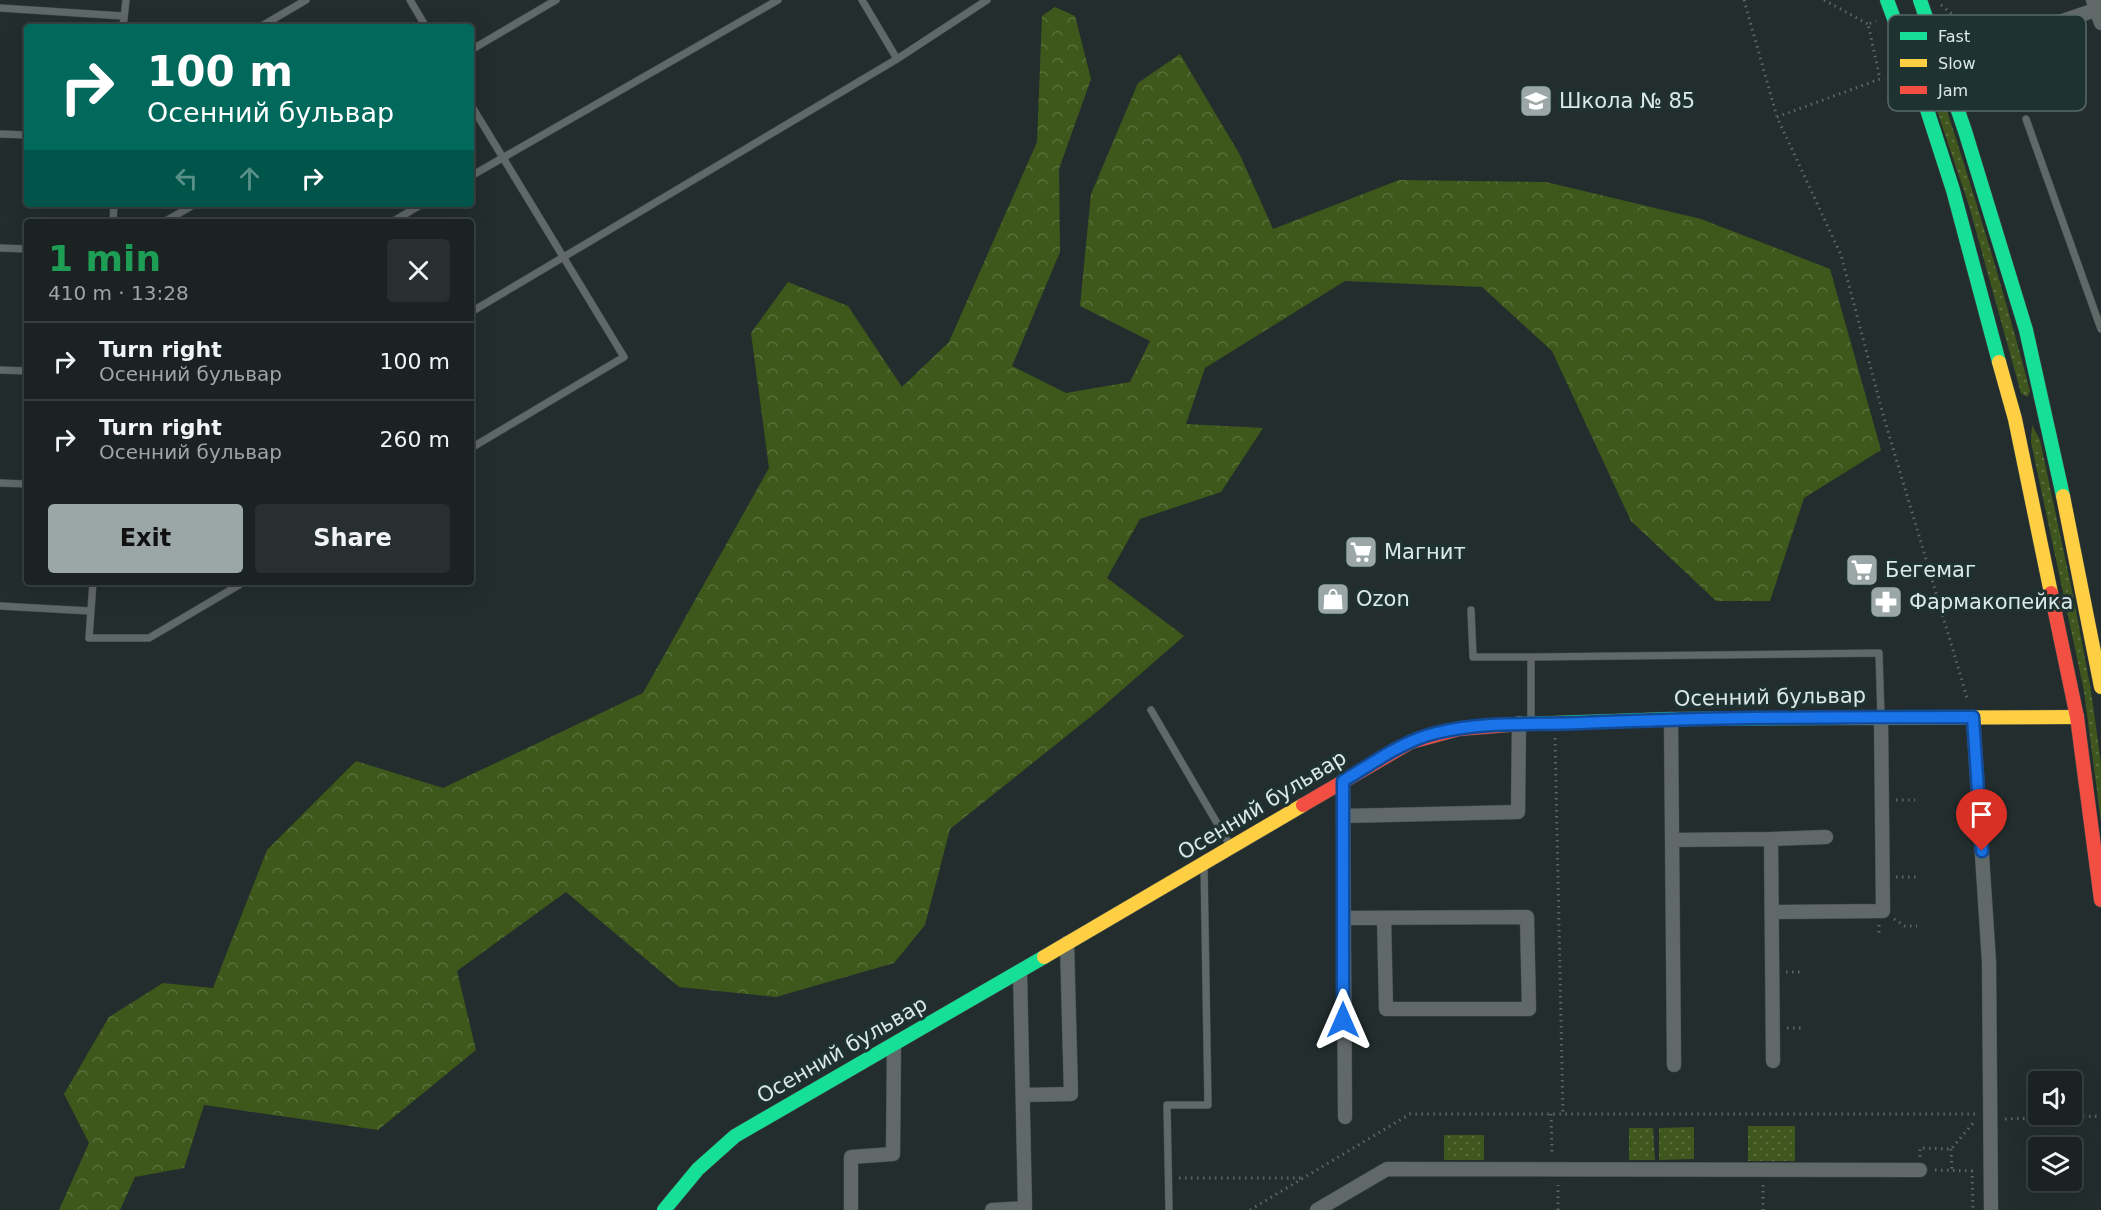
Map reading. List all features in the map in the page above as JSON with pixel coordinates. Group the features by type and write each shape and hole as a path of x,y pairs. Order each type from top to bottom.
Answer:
{"main road":[{"path":"1887,0 1893,15"},
{"path":"1928,111 2031,416 2084,595 2101,687"},
{"path":"1957,111 2000,239 2026,330 2031,416 2077,717 2101,900"},
{"name":"Осенний бульвар","path":"660,1209 698,1169 735,1136 1411,741 1434,733 1461,727 1671,719 2077,717"}],"street":[{"path":"2083,15 2098,10"},
{"path":"1772,912 1883,911 1881,717"},
{"path":"1973,717 1989,962 1986,1117 1991,1210"},
{"path":"1671,719 1674,1065"},
{"path":"1343,816 1518,812 1525,724"},
{"path":"1343,781 1345,1117"},
{"path":"1672,840 1826,837"},
{"path":"1771,839 1773,1061"},
{"path":"1344,918 1527,917 1529,1009 1386,1009 1384,918"},
{"path":"1023,1095 1071,1094 1067,943"},
{"path":"992,1210 1026,1208 1020,971"},
{"path":"851,1210 851,1157 894,1154 894,1045"},
{"path":"1317,1210 1387,1169 1920,1170"}],"lane":[{"path":"123,24 126,0"},
{"path":"265,24 306,0"},
{"path":"410,0 424,24"},
{"path":"474,48 556,0"},
{"path":"474,174 778,0"},
{"path":"862,0 897,59"},
{"path":"474,310 897,59 987,0"},
{"path":"0,8 123,16"},
{"path":"474,110 624,357 474,446"},
{"path":"2026,119 2101,329"},
{"path":"0,134 24,135"},
{"path":"169,219 190,207"},
{"path":"397,219 417,207"},
{"path":"0,248 24,249"},
{"path":"0,370 24,371"},
{"path":"0,483 24,484"},
{"path":"93,585 89,638 149,638 239,585"},
{"path":"0,606 90,611"},
{"path":"1471,610 1473,657 1879,653 1881,717"},
{"path":"1525,724 1531,657"},
{"path":"1151,710 1231,848"},
{"path":"1169,1210 1167,1105 1208,1105 1204,863"}],"path":[{"path":"1744,0 1777,117 1840,255 1884,418 1973,717"},
{"path":"1824,0 1868,24 1888,18"},
{"path":"1921,3 1935,1 1952,15"},
{"path":"1777,117 1880,79 1868,24"},
{"path":"1555,724 1563,1114"},
{"path":"1882,800 1916,800"},
{"path":"1882,877 1917,877"},
{"path":"1883,911 1905,926 1917,926"},
{"path":"1250,1210 1410,1114 2101,1116"},
{"path":"1551,1114 1558,1210"},
{"path":"1973,1210 1972,1171 1920,1170 1920,1148 1951,1149 1986,1117"},
{"path":"1951,1149 1952,1171"},
{"path":"1762,1170 1763,1210"},
{"path":"1168,1179 1303,1178"}],"green space":[{"path":"1055,7 1075,16 1091,79 1059,169 1060,252 1012,366 1066,393 1130,382 1150,341 1080,306 1091,194 1138,83 1180,54 1240,155 1273,229 1399,180 1546,182 1701,219 1830,269 1881,450 1804,498 1770,601 1716,601 1631,521 1552,351 1482,287 1345,281 1205,368 1186,424 1263,428 1221,492 1140,519 1107,578 1184,636 1099,710 950,829 925,925 894,963 776,997 679,987 566,892 457,971 476,1050 378,1130 204,1105 184,1168 135,1177 120,1210 59,1210 89,1143 64,1094 109,1017 163,983 213,988 267,850 356,761 443,788 643,693 769,468 751,333 788,282 848,306 902,387 949,342 1037,142 1042,16"},
{"path":"1937,111 1947,111 1962,157 1991,250 2030,391 2027,397 2021,393 1969,206"},
{"path":"2032,425 2040,440 2091,691 2101,764 2101,822 2084,691 2031,442"},
{"path":"1748,1126 1795,1126 1795,1161 1748,1161"},
{"path":"1694,1127 1694,1159 1659,1160 1659,1128"},
{"path":"1629,1128 1653,1128 1655,1160 1629,1160"},
{"path":"1444,1135 1484,1135 1484,1160 1444,1160"}],"traffic: fast":[{"path":"1887,0 1893,15"},
{"path":"1920,0 1925,15"},
{"path":"1927,111 1953,190 1999,362"},
{"path":"1958,111 2026,330 2063,496"},
{"path":"1521,724 1671,719 1840,718"},
{"path":"664,1210 698,1169 735,1136 1044,957"}],"traffic: slow":[{"path":"1999,362 2015,419 2051,593"},
{"path":"2063,496 2101,687"},
{"path":"1840,718 2077,717"},
{"path":"1044,957 1303,805"}],"traffic: jam":[{"path":"2051,593 2077,717 2101,900"},
{"path":"1303,805 1411,742 1459,729 1521,724"}],"place":[{"name":"Школа № 85","path":"1536,101"},
{"name":"Магнит","path":"1361,552"},
{"name":"Бегемаг","path":"1862,570"},
{"name":"Ozon","path":"1333,599"},
{"name":"Фармакопейка","path":"1886,602"}],"route":[{"path":"1343,1020 1343,781 1411,741 1434,733 1461,727 1519,723 1555,724 1671,719 1973,717 1982,851"}]}
